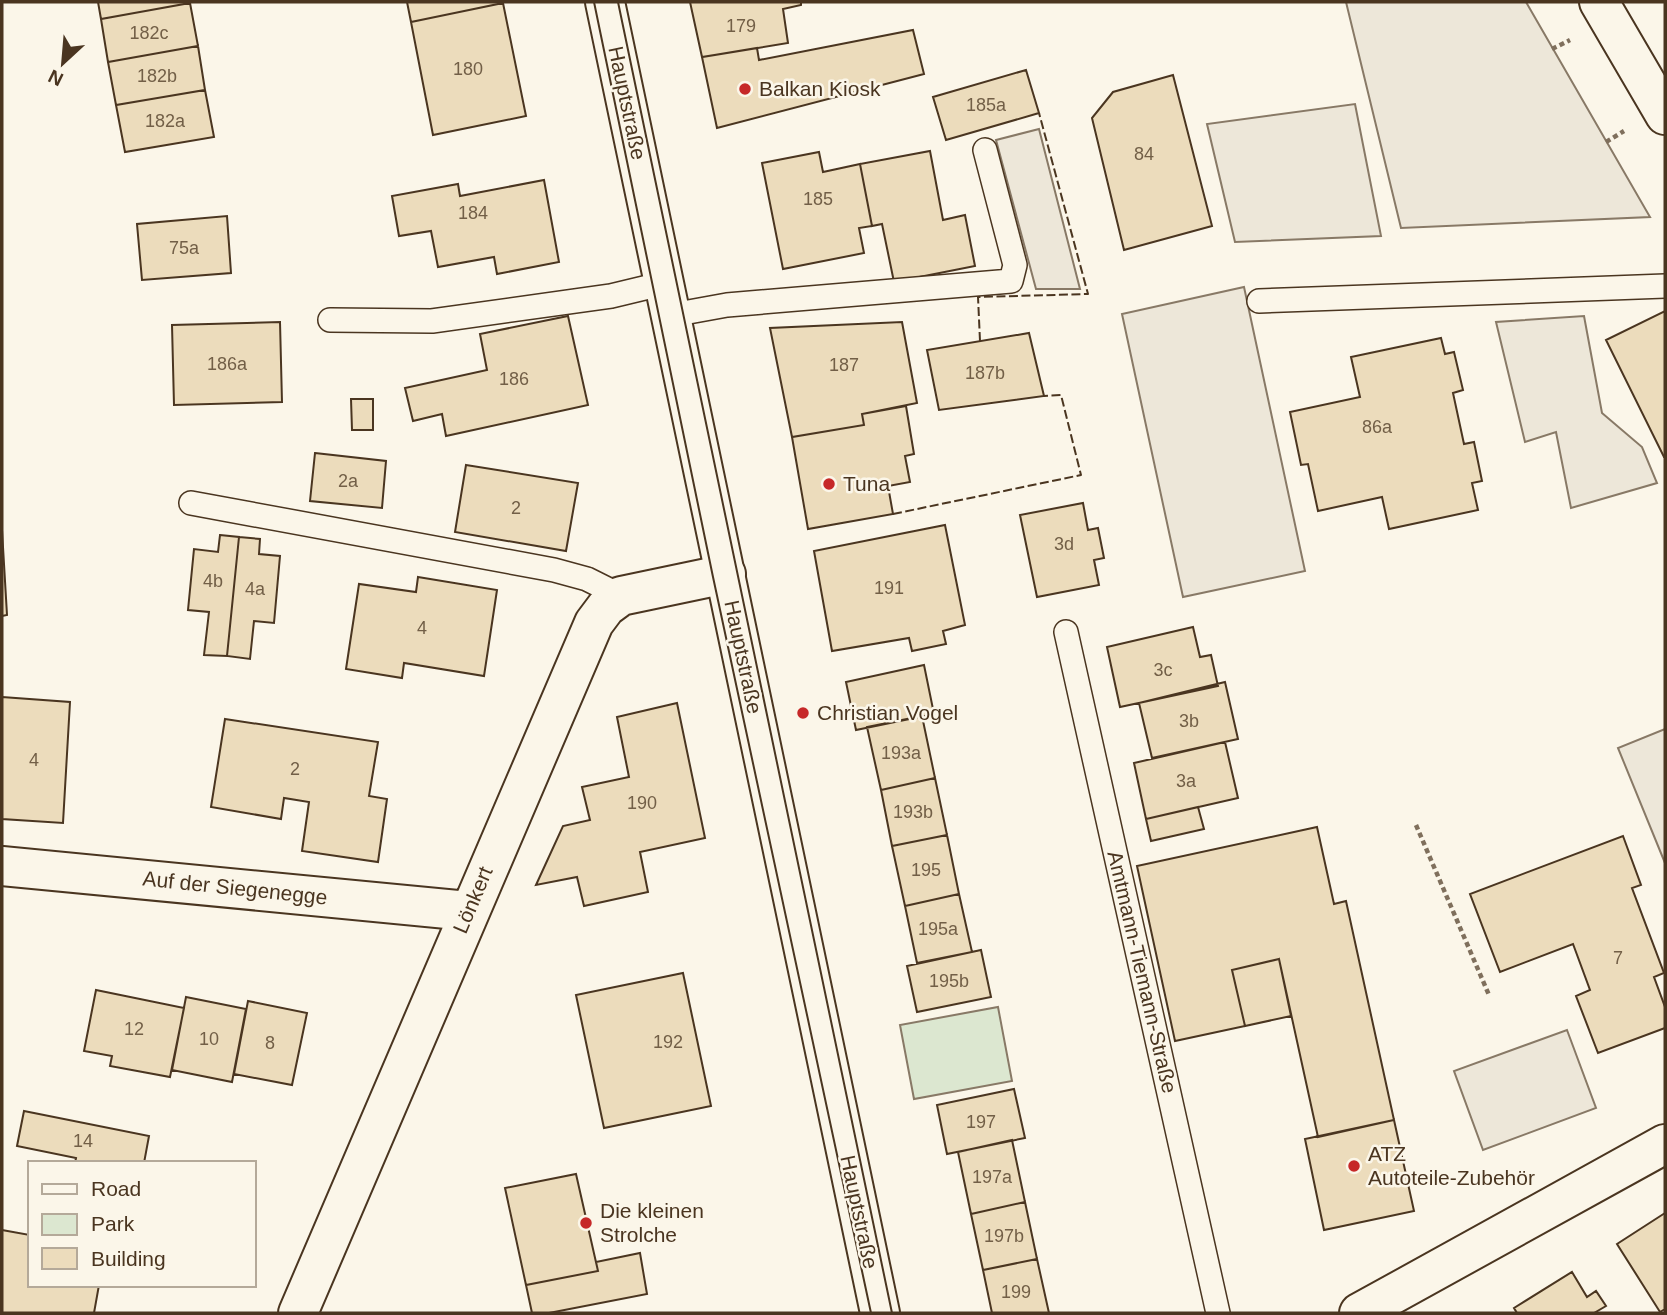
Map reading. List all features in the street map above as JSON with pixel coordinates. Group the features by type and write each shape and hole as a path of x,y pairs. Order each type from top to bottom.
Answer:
{"street":[{"name":"Hauptstraße","path":"605,2 880,1313"},
{"path":"1599,2 1665,115"},
{"path":"621,596 726,574"},
{"name":"Lönkert","path":"298,1313 468,911 594,623 606,607 621,596"},
{"name":"Auf der Siegenegge","path":"2,866 468,911"},
{"path":"1359,1313 1665,1144"}],"lane":[{"path":"330,320 432,321 611,296 727,305 1011,281 1015,265 985,150"},
{"path":"1259,301 1665,286"},
{"path":"191,503 554,570 587,579 621,596"},
{"name":"Amtmann-Tiemann-Straße","path":"1066,632 1218,1313"}],"path":[{"path":"1416,825 1489,995"}],"green space":[{"path":"998,1007 1012,1081 914,1099 900,1025"}],"shaded area":[{"path":"1346,2 1526,2 1650,217 1401,228"},
{"path":"1355,104 1381,236 1235,242 1207,124"},
{"path":"1039,129 1080,289 1036,289 996,140"},
{"path":"1244,287 1305,571 1183,597 1122,314"},
{"path":"1584,316 1602,413 1642,447 1657,483 1571,508 1556,432 1525,442 1496,322"},
{"path":"1665,729 1665,863 1618,748"},
{"path":"1567,1030 1596,1108 1483,1150 1454,1071"}],"building":[{"path":"98,2 190,2 190,3 101,19"},
{"path":"407,2 503,2 503,3 411,22"},
{"path":"690,2 801,2 801,5 783,9 788,43 702,57"},
{"path":"190,3 198,46 108,62 101,19"},
{"path":"503,3 526,116 433,135 411,22"},
{"path":"913,30 924,74 717,128 702,57 757,48 759,60"},
{"path":"198,46 205,90 116,105 108,62"},
{"path":"1026,70 1039,113 946,140 933,97"},
{"path":"1173,75 1212,226 1124,250 1092,118 1113,92"},
{"path":"205,90 214,137 125,152 116,105"},
{"path":"930,151 943,220 965,215 975,266 894,282 882,224 872,226 860,164"},
{"path":"819,152 823,172 860,164 872,226 859,228 864,253 783,269 762,163"},
{"path":"544,180 559,262 497,274 494,257 438,267 431,231 399,236 392,196 458,184 460,196"},
{"path":"227,216 231,273 142,280 137,224"},
{"path":"1665,311 1665,457 1664,457 1606,340"},
{"path":"568,316 588,405 446,436 442,414 413,421 405,388 487,370 480,334"},
{"path":"280,322 282,402 174,405 172,325"},
{"path":"902,322 917,403 862,414 864,425 792,437 770,328"},
{"path":"1029,333 1044,396 939,410 927,350"},
{"path":"1441,338 1445,354 1454,352 1463,390 1453,393 1464,444 1474,442 1482,481 1472,483 1478,510 1389,529 1382,497 1318,511 1308,464 1301,465 1290,412 1360,397 1351,357"},
{"path":"351,399 373,399 373,430 352,430"},
{"path":"906,406 914,454 905,456 910,482 888,486 893,514 808,529 792,437 864,425 862,414"},
{"path":"315,453 386,461 382,508 310,501"},
{"path":"466,465 578,483 566,551 455,532"},
{"path":"1083,503 1088,530 1098,528 1104,558 1094,560 1099,585 1037,597 1020,515"},
{"path":"945,525 965,625 943,631 946,644 912,651 909,638 832,651 814,551"},
{"path":"2,530 7,615 2,616"},
{"path":"220,535 239,537 227,656 204,655 209,612 188,610 194,549 218,552"},
{"path":"239,537 260,539 259,554 280,556 274,623 254,621 250,659 227,656"},
{"path":"418,577 497,590 484,676 404,663 402,678 346,669 359,584 416,592"},
{"path":"1193,627 1200,657 1211,655 1218,686 1120,707 1107,647"},
{"path":"924,665 934,714 856,730 846,682"},
{"path":"1225,682 1238,739 1152,758 1139,703"},
{"path":"2,697 70,702 63,823 2,819"},
{"path":"677,703 705,838 640,852 648,892 584,906 577,877 536,885 563,826 590,820 582,787 629,777 617,717"},
{"path":"922,716 935,778 881,790 867,727"},
{"path":"225,719 378,742 369,796 387,799 378,862 302,851 309,802 284,798 281,819 211,807"},
{"path":"1225,742 1238,798 1146,819 1134,763"},
{"path":"935,778 947,835 892,846 881,790"},
{"path":"1198,807 1204,829 1151,841 1146,819"},
{"path":"1317,827 1334,904 1346,901 1394,1120 1318,1137 1279,959 1232,970 1245,1026 1175,1041 1137,866"},
{"path":"947,835 959,894 905,906 892,846"},
{"path":"1623,836 1641,885 1632,888 1664,973 1654,977 1665,1007 1665,1028 1598,1053 1576,996 1590,990 1573,944 1500,972 1470,894"},
{"path":"959,894 972,952 917,963 905,906"},
{"path":"981,950 991,997 917,1012 907,966"},
{"path":"1279,959 1291,1016 1245,1026 1232,970"},
{"path":"683,973 711,1106 604,1128 576,995"},
{"path":"96,990 184,1008 170,1077 110,1066 112,1056 84,1051"},
{"path":"186,997 246,1009 232,1082 172,1070"},
{"path":"248,1001 307,1013 292,1085 234,1074"},
{"path":"1014,1089 1025,1138 947,1154 937,1105"},
{"path":"24,1111 149,1136 144,1161 75,1161 76,1158 17,1146"},
{"path":"1394,1120 1414,1211 1324,1230 1305,1139"},
{"path":"1012,1140 1025,1202 971,1214 958,1152"},
{"path":"576,1174 598,1271 526,1285 505,1188"},
{"path":"1025,1202 1037,1259 983,1270 971,1214"},
{"path":"1665,1213 1665,1309 1660,1312 1617,1244"},
{"path":"2,1230 28,1235 28,1287 99,1287 94,1313 2,1313"},
{"path":"640,1253 647,1294 549,1313 532,1313 526,1285 598,1271 596,1262"},
{"path":"1037,1259 1049,1313 992,1313 983,1270"},
{"path":"1572,1272 1587,1297 1596,1291 1606,1306 1594,1313 1517,1313 1514,1308"}],"tram line":[{"path":"594,2 713,577 871,1313"},
{"path":"618,2 892,1313"}],"fence":[{"path":"980,341 978,297 1088,294 1039,113"},
{"path":"893,514 1081,475 1061,395 1044,396"}],"place":[{"name":"Balkan Kiosk","path":"745,89"},
{"name":"Tuna","path":"829,484"},
{"name":"Christian Vogel","path":"803,713"},
{"name":"ATZ Autoteile-Zubehör","path":"1354,1166"},
{"name":"Die kleinen Strolche","path":"586,1223"}]}
